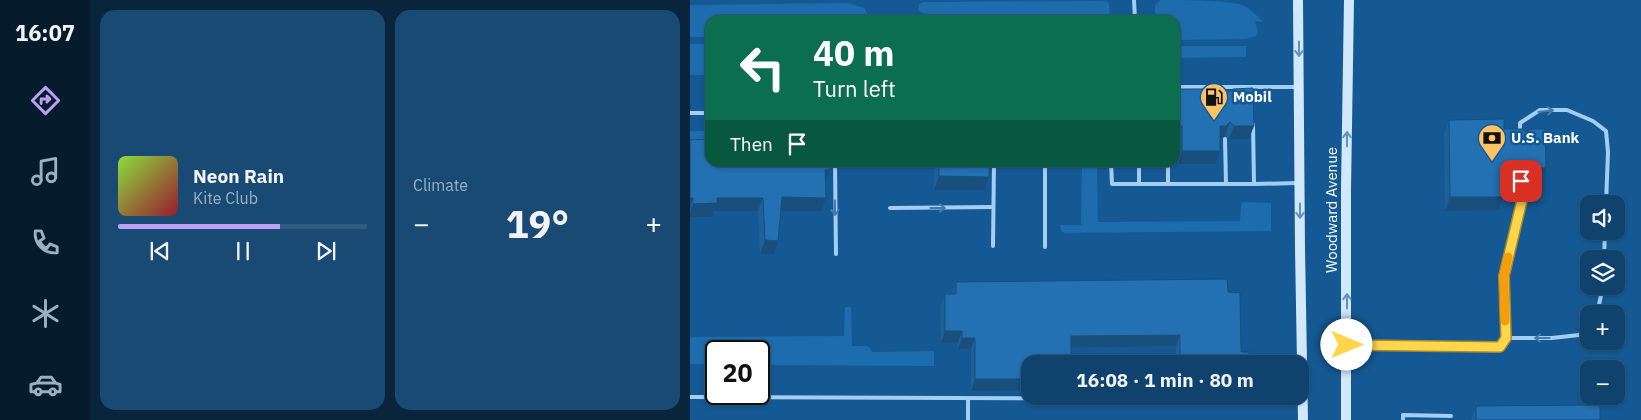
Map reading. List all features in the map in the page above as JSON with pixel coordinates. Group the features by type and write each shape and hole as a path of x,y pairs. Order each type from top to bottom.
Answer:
{"main road":[{"path":"1298,0 1303,420"},
{"name":"Woodward Avenue","path":"1346,420 1346,180 1349,0"}],"lane":[{"path":"1134,0 1135,15"},
{"path":"1224,86 1224,94"},
{"path":"1252,86 1252,96"},
{"path":"1180,87 1298,87"},
{"path":"1520,142 1520,123 1540,110 1567,110 1593,121 1606,131 1608,152 1606,195"},
{"path":"690,113 705,113"},
{"path":"1253,116 1254,184"},
{"path":"1224,139 1226,184"},
{"path":"835,167 836,254"},
{"path":"992,246 994,167"},
{"path":"1044,247 1045,167"},
{"path":"1111,167 1112,184 1300,183"},
{"path":"1139,167 1139,183"},
{"path":"1168,167 1168,184"},
{"path":"1347,345 1500,347 1506,338 1504,276 1522,200 1521,181"},
{"path":"890,208 993,208"},
{"path":"1506,338 1552,338 1580,334"},
{"path":"690,397 1021,399"},
{"path":"968,399 968,420"},
{"path":"1403,420 1403,415 1451,416"}],"shaded area":[{"path":"1161,0 1234,3 1248,8 1263,22 1255,21 1258,32 1256,36 1246,39 1180,40 1180,15 1155,15 1155,5"},
{"path":"1104,1 1109,3 1110,15 927,15 918,10 919,4 924,2"},
{"path":"848,3 864,8 869,15 705,15 705,37 690,37 690,5"},
{"path":"690,44 705,44 705,75 690,75"},
{"path":"1180,46 1246,46 1246,57 1180,58"},
{"path":"690,131 704,131 704,146 690,147"},
{"path":"1082,167 1097,167 1098,222 1240,221 1241,205 1243,202 1271,203 1271,231 1065,233 1061,231 1060,225 1081,225"},
{"path":"845,307 851,307 852,346 867,346 872,352 934,351 934,366 770,365 770,340 705,340 705,364 690,364 690,337 844,336"}],"building":[{"name":"Mobil","path":"1253,88 1254,126 1234,126 1230,122 1226,126 1220,126 1220,151 1182,151 1180,89 1225,89 1229,92 1233,89"},
{"name":"U.S. Bank","path":"1504,119 1504,129 1522,129 1526,132 1530,129 1545,129 1546,168 1530,168 1525,164 1522,168 1503,168 1503,197 1450,197 1449,120"},
{"path":"705,139 705,167 830,167 830,170 825,170 826,198 782,197 778,241 765,240 763,198 717,198 717,203 693,204 693,198 690,198 690,140"},
{"path":"939,167 989,167 989,177 939,176"},
{"path":"1227,279 1228,292 1240,293 1241,352 1249,352 1249,355 1180,355 1180,335 1071,336 1071,355 1021,355 1021,379 975,379 975,338 962,338 962,331 945,331 945,294 956,294 956,282"},
{"path":"1600,405 1600,420 1476,420 1476,406"}],"slow traffic":[{"path":"1505,321 1504,276 1508,257"}],"place":[{"name":"Mobil","path":"1214,121"},
{"name":"U.S. Bank","path":"1492,162"}],"route":[{"path":"1347,345 1500,347 1506,338 1504,276 1522,200 1521,181"}]}
